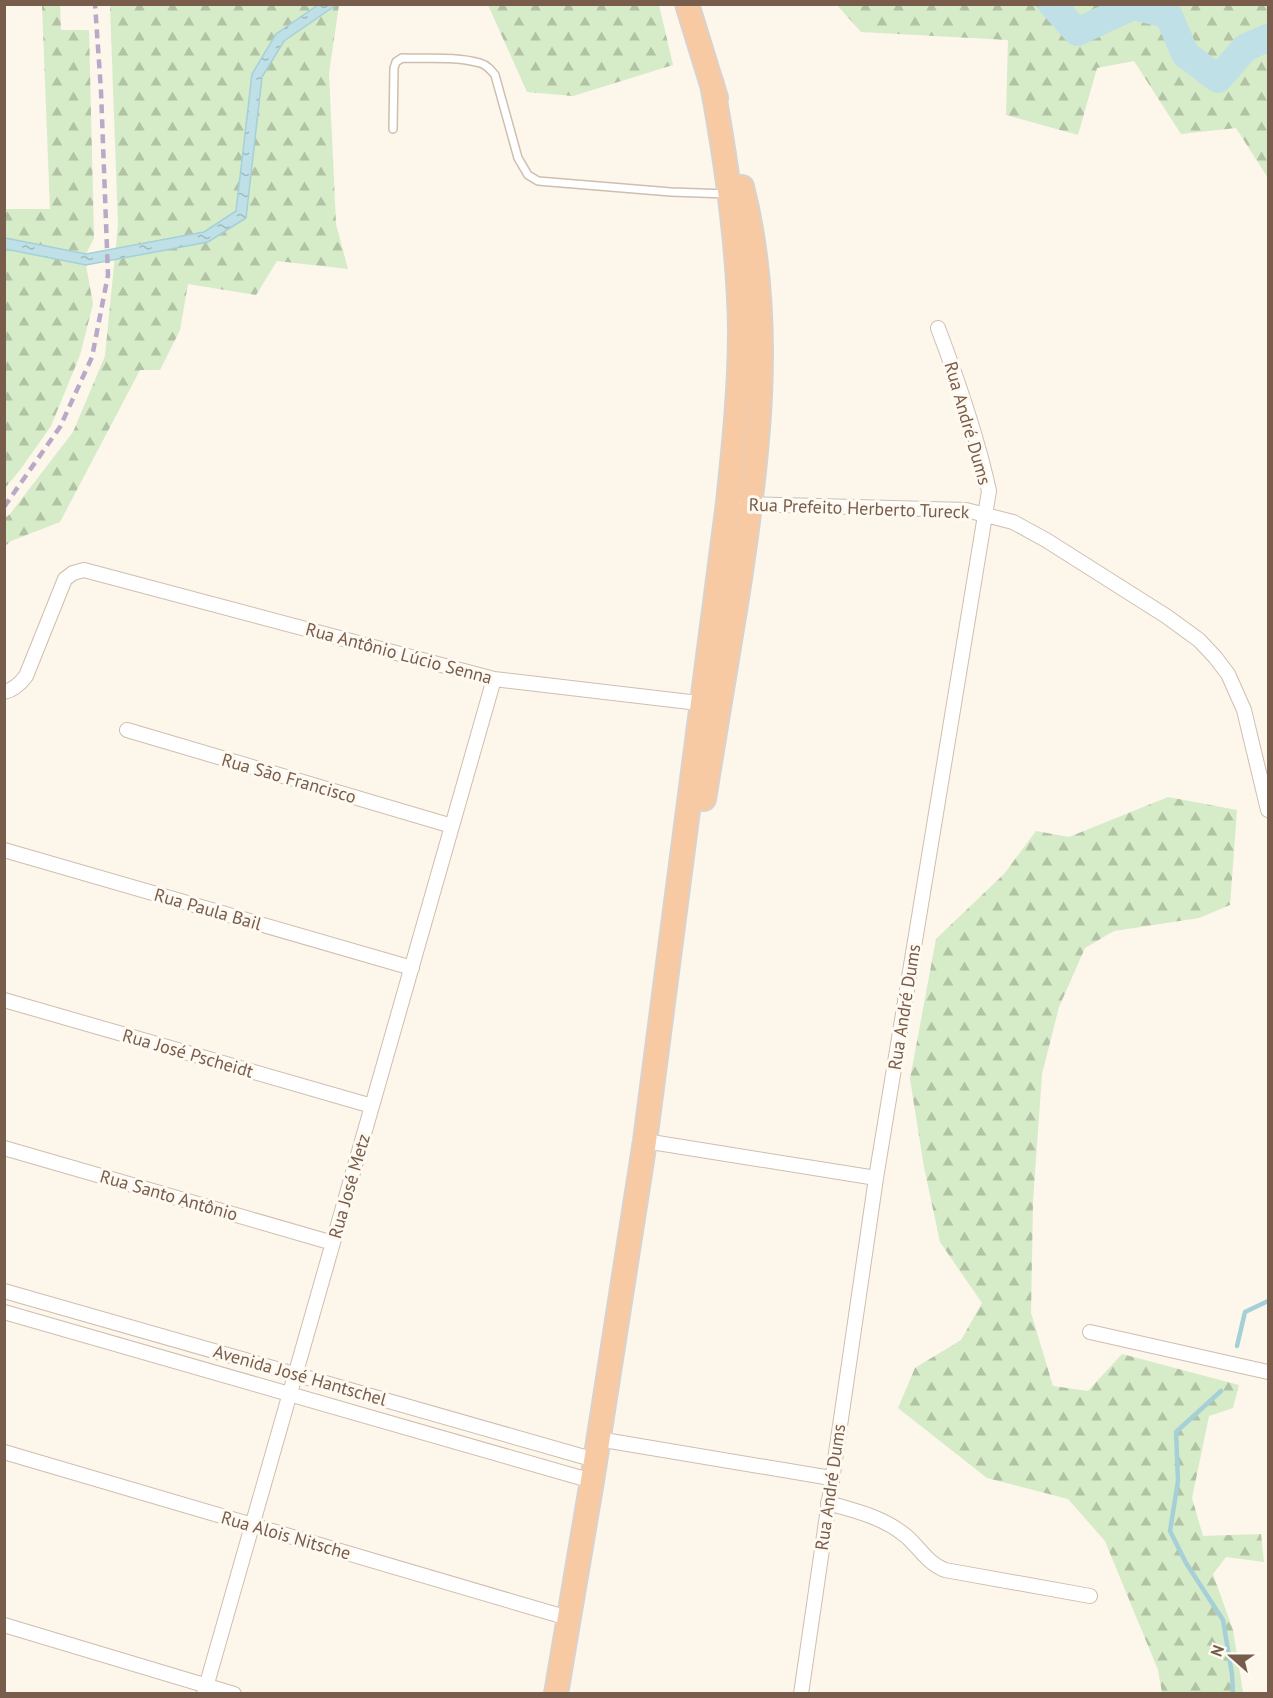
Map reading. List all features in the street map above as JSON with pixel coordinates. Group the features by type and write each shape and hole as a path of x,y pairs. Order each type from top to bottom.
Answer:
{"highway":[{"path":"556,1694 645,1141 710,705 752,504 760,384 755,262 745,200 687,4"},
{"path":"710,705 736,429 740,330 730,194 712,84"}],"street":[{"name":"Rua André Dums","path":"801,1694 876,1178 988,491 983,461 963,392 938,328"},
{"name":"Rua Prefeito Herberto Tureck","path":"728,503 945,507 984,513 1013,522 1046,540 1166,616 1199,640 1215,657 1228,674 1244,710 1269,810"},
{"name":"Rua Antônio Lúcio Senna","path":"4,692 20,684 26,676 65,579 73,573 84,570 494,679 710,705"},
{"name":"Rua José Metz","path":"205,1690 494,679"},
{"name":"Rua São Francisco","path":"127,730 452,826"},
{"name":"Rua Paula Bail","path":"4,850 412,968"},
{"name":"Rua José Pscheidt","path":"4,1000 372,1106"},
{"path":"645,1141 876,1178"},
{"name":"Rua Santo Antônio","path":"4,1148 333,1243"},
{"name":"Avenida José Hantschel","path":"4,1291 595,1460"},
{"name":"Avenida José Hantschel","path":"4,1312 290,1394 595,1460"},
{"path":"1090,1332 1269,1372"},
{"name":"Rua Alois Nitsche","path":"4,1452 568,1618"},
{"path":"595,1460 831,1478"},
{"path":"828,1503 874,1517 891,1525 908,1538 930,1562 945,1570 1090,1596"},
{"path":"4,1625 205,1690 234,1694"}],"lane":[{"path":"393,129 396,62 402,58 451,59 482,63 495,75 518,158 528,175 538,182 730,194"}],"green space":[{"path":"42,5 60,5 61,30 89,30 94,238 86,254 5,238 4,209 50,209"},
{"path":"110,5 339,5 329,73 336,224 348,269 277,261 256,295 188,284 180,330 160,370 140,370 60,522 11,541 5,546 5,518 73,432 105,356 118,225"},
{"path":"488,5 659,5 673,65 573,96 527,92"},
{"path":"837,5 1036,5 1060,30 1070,36 1131,6 1089,22 1076,21 1060,5 1268,5 1268,178 1236,128 1181,134 1134,61 1097,68 1078,135 1006,115 1008,40 861,32"},
{"path":"5,249 86,265 93,304 80,355 51,426 5,488"},
{"path":"1168,797 1237,810 1230,905 1199,918 1114,931 1085,948 1059,1007 1042,1074 1033,1201 1031,1313 1053,1386 1088,1391 1122,1354 1239,1385 1233,1408 1209,1416 1192,1498 1203,1536 1261,1534 1264,1562 1226,1557 1213,1574 1233,1630 1243,1692 1246,1693 1162,1693 1158,1670 1105,1541 1068,1499 987,1478 898,1408 915,1368 961,1340 982,1303 940,1242 924,1167 910,1079 936,939 1004,874 1036,831 1069,837"}],"water":[{"path":"318,5 336,5 284,41 262,77 246,218 208,242 86,265 5,249 5,238 86,254 204,232 236,211 252,74 276,34"},
{"path":"1036,5 1060,5 1076,21 1089,21 1133,6 1103,29 1089,34 1074,35 1060,31"}],"waterway":[{"path":"1052,4 1077,32 1133,6 1168,14 1185,54 1218,79 1245,48 1267,38 1268,40"},
{"path":"1237,1346 1245,1312 1268,1301"},
{"path":"1221,1391 1176,1432 1178,1481 1170,1531 1186,1563 1223,1620 1233,1694"}],"railway":[{"path":"4,507 60,427 92,357 108,275 101,91 95,4"}]}
